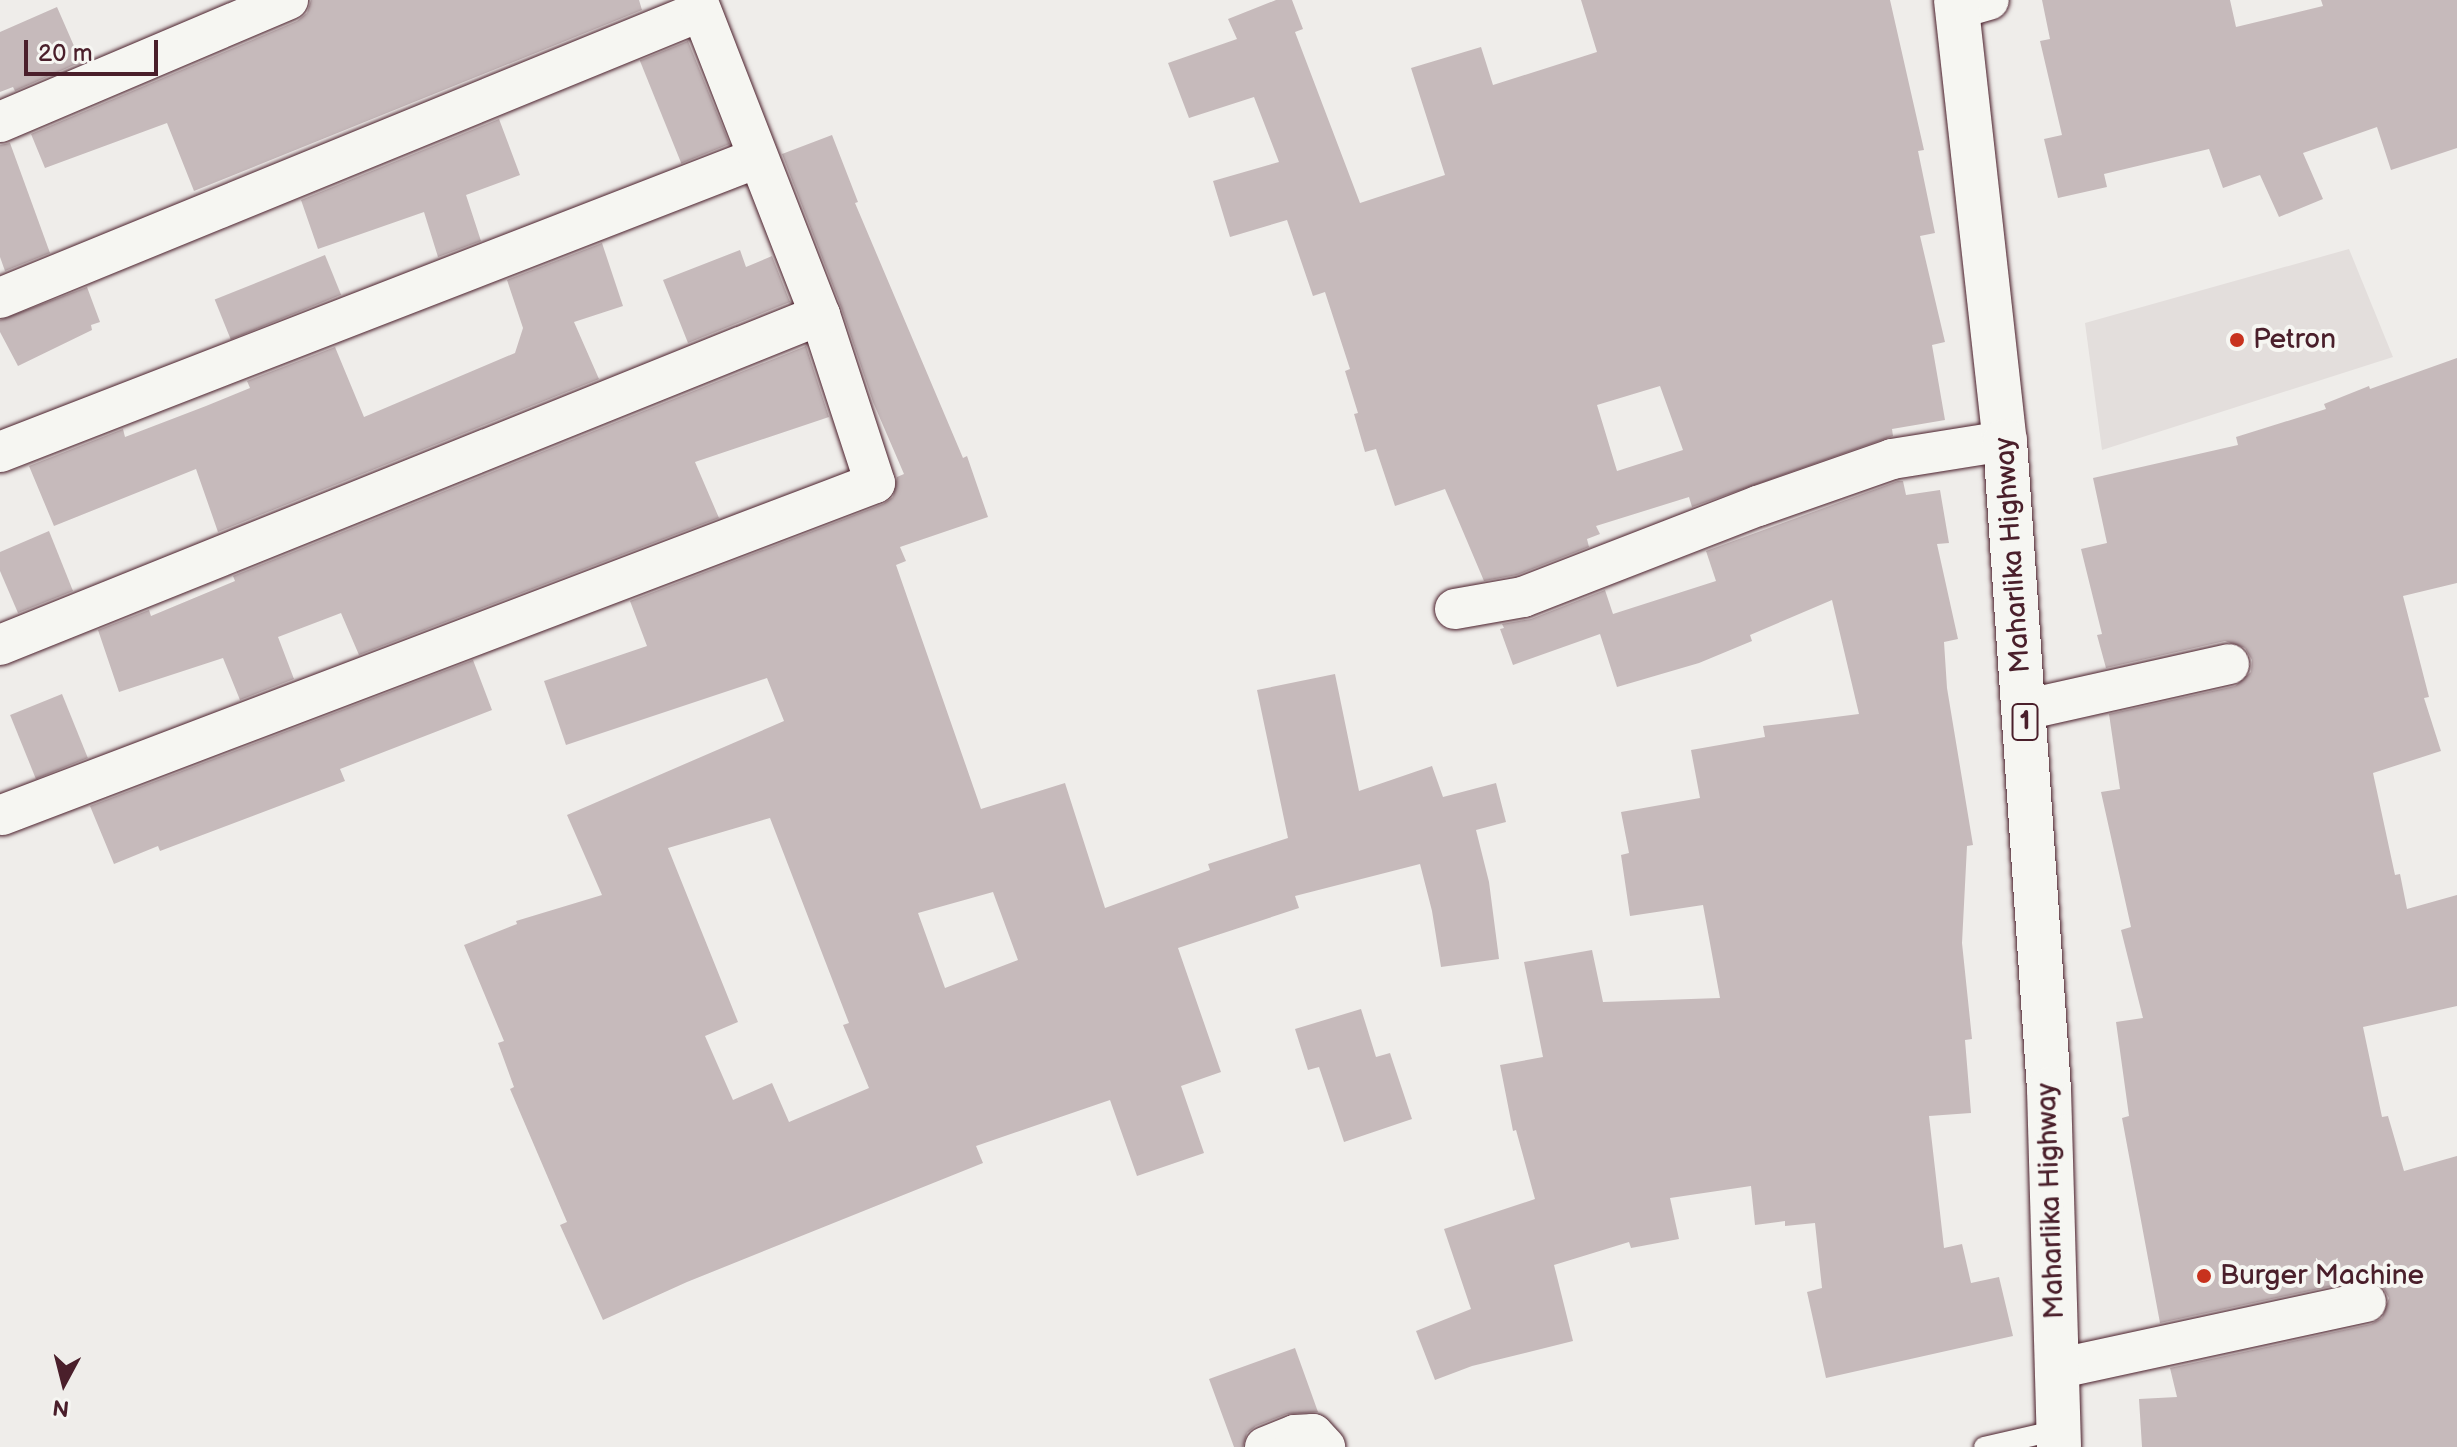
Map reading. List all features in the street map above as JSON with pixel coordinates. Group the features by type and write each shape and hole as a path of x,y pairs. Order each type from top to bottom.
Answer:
{"highway":[{"name":"Maharlika Highway","path":"1967,3 2005,441 2049,1089 2059,1438"}],"street":[{"path":"0,122 288,0"},
{"path":"0,298 699,6 820,315 875,483 1,803"},
{"path":"0,452 757,158"},
{"path":"0,645 820,315"},
{"path":"1455,609 1523,597 1758,506 1892,459 2005,441"},
{"path":"2024,710 2229,664"},
{"path":"2056,1369 2366,1302"},
{"path":"1265,1447 1295,1435 1313,1434 1325,1447"}],"lane":[{"path":"1984,1447 2059,1438"}],"shaded area":[{"name":"Petron","path":"2349,249 2393,357 2102,450 2085,323"}],"building":[{"path":"311,0 639,0 642,10 194,191 167,123 45,168 31,134 297,21 307,13"},
{"path":"1276,0 1292,0 1303,29 1295,32 1360,203 1445,175 1411,68 1481,47 1493,85 1597,52 1581,0 1890,0 1924,150 1918,151 1935,233 1920,236 1945,342 1932,345 1945,420 1892,429 1893,436 1692,507 1689,497 1596,526 1600,534 1587,539 1589,547 1517,575 1484,581 1445,489 1395,506 1376,449 1365,452 1354,414 1358,413 1345,371 1350,369 1325,292 1313,296 1287,220 1230,237 1213,181 1279,162 1254,97 1189,118 1168,63 1237,39 1228,19","holes":["1660,386 1683,450 1617,471 1597,405"]},
{"path":"2042,0 2230,0 2236,27 2323,6 2321,0 2457,0 2457,148 2391,170 2377,127 2303,153 2323,199 2279,217 2260,175 2223,188 2209,149 2104,174 2107,187 2058,198 2044,139 2062,135 2040,41 2050,39"},
{"path":"57,7 81,62 15,91 13,87 0,92 0,32"},
{"path":"688,41 730,144 681,163 640,60"},
{"path":"499,119 520,175 466,195 481,241 438,257 424,212 318,249 301,200"},
{"path":"832,135 858,202 855,203 963,458 967,456 988,517 900,547 906,561 896,565 981,809 1065,783 1105,908 1210,870 1208,864 1288,838 1257,690 1335,674 1359,791 1432,766 1443,797 1496,783 1506,822 1476,830 1489,882 1499,959 1441,967 1420,864 1295,896 1299,908 1178,948 1221,1072 1181,1086 1204,1153 1137,1176 1110,1100 976,1146 983,1163 687,1282 603,1320 560,1225 567,1222 510,1089 514,1087 498,1043 504,1041 464,945 517,924 516,921 602,895 567,815 784,721 767,678 566,745 544,681 647,646 630,601 883,504 893,497 897,477 904,474 873,402 841,307 782,154","holes":["770,818 849,1023 843,1025 869,1088 789,1122 772,1083 733,1100 705,1036 738,1022 668,848","993,892 1018,960 945,988 918,913"]},
{"path":"10,143 50,253 5,271 0,257 0,145"},
{"path":"602,243 623,306 574,322 599,379 218,532 196,469 54,526 29,466 123,429 125,437 206,406 250,388 247,381 335,347 364,417 515,353 523,328 507,280"},
{"path":"740,250 746,267 772,256 790,302 688,343 663,280"},
{"path":"325,255 341,295 231,339 215,300"},
{"path":"87,287 100,322 91,325 92,330 18,366 0,332 0,320"},
{"path":"806,346 829,417 695,462 719,518 359,655 341,613 278,637 294,679 240,700 223,658 119,692 98,630 149,610 151,616 235,581 233,576"},
{"path":"2457,358 2457,583 2403,596 2429,697 2424,698 2441,751 2373,773 2395,875 2400,874 2407,909 2457,895 2457,1006 2363,1027 2382,1117 2388,1116 2404,1171 2457,1156 2457,1447 2142,1447 2139,1399 2177,1397 2170,1368 2371,1324 2382,1318 2389,1298 2382,1286 2372,1280 2361,1280 2160,1323 2122,1118 2129,1116 2116,1022 2143,1018 2121,930 2131,927 2101,792 2120,789 2109,714 2235,686 2251,672 2252,660 2245,648 2225,641 2106,668 2097,635 2102,634 2081,549 2107,543 2093,478 2238,445 2236,437 2326,409 2324,404 2369,386 2370,389"},
{"path":"1903,481 1906,495 1940,490 1949,543 1937,544 1958,639 1944,642 1947,688 1973,845 1967,846 1962,943 1972,1039 1965,1040 1971,1113 1929,1116 1944,1248 1962,1244 1971,1283 1999,1277 2013,1336 1826,1378 1807,1292 1822,1288 1815,1223 1785,1226 1785,1221 1755,1225 1751,1186 1670,1198 1679,1239 1631,1248 1629,1242 1554,1265 1573,1341 1472,1366 1435,1380 1416,1331 1471,1309 1444,1229 1535,1199 1516,1130 1513,1131 1500,1065 1543,1057 1524,962 1592,950 1603,1002 1720,998 1703,905 1630,916 1621,855 1629,853 1621,812 1700,798 1691,750 1765,737 1763,726 1859,714 1832,600 1750,635 1752,641 1699,663 1617,687 1600,634 1513,665 1500,629 1504,628 1502,624 1531,619 1605,590 1613,614 1716,581 1706,551"},
{"path":"49,531 73,591 18,613 0,571 0,552"},
{"path":"473,660 492,710 340,769 345,781 160,851 158,846 114,864 90,806"},
{"path":"62,694 88,758 36,779 10,715"},
{"path":"1361,1009 1376,1057 1390,1053 1412,1119 1344,1142 1319,1067 1308,1070 1295,1029"},
{"path":"1295,1348 1318,1412 1287,1414 1256,1426 1247,1433 1243,1447 1234,1447 1209,1379"}],"place":[{"name":"Petron","path":"2237,340"},
{"name":"Burger Machine","path":"2204,1276"}]}
